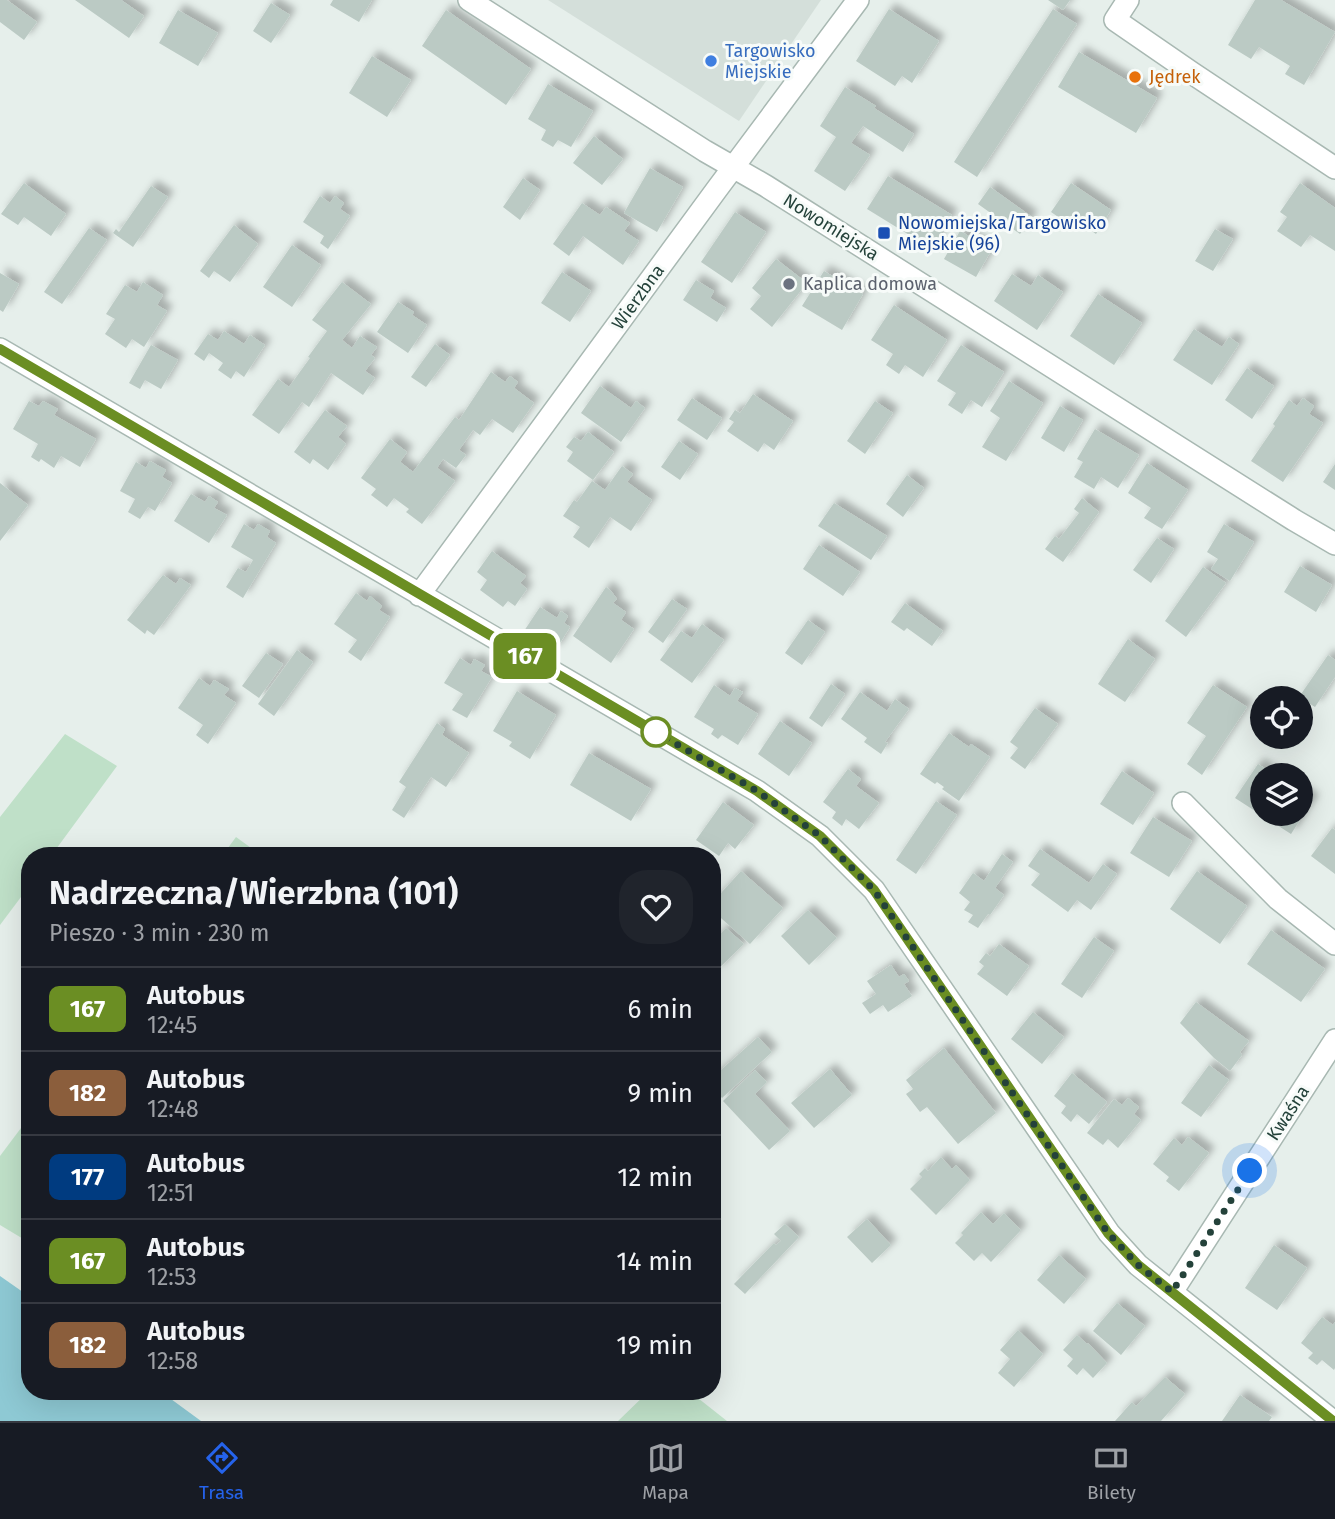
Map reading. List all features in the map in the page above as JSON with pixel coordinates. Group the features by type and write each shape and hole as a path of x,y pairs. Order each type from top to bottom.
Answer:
{"street":[{"name":"Nowomiejska","path":"469,0 1335,544"},
{"name":"Wierzbna","path":"419,594 858,0"},
{"path":"1128,0 1115,20 1335,168"},
{"path":"0,349 757,791 820,836 874,890 1108,1233 1138,1265 1333,1421"},
{"path":"1183,803 1278,899 1335,944"},
{"name":"Kwaśna","path":"1172,1292 1335,1040"}],"shaded area":[{"name":"Targowisko Miejskie","path":"548,0 821,0 739,121"}],"green space":[{"path":"65,734 117,766 58,847 21,847 21,897 0,925 0,817"},
{"path":"236,837 250,847 229,847"},
{"path":"21,1128 21,1238 0,1225 0,1156"},
{"path":"640,1400 700,1400 727,1421 618,1421"}],"water":[{"path":"0,1276 21,1291 21,1400 172,1400 201,1421 0,1421"}],"building":[{"path":"0,0 7,0 37,22 24,40 0,22"},
{"path":"75,0 121,0 144,16 129,38"},
{"path":"333,0 372,0 359,22 330,5"},
{"path":"1048,0 1070,0 1063,10"},
{"path":"1255,0 1281,0 1335,32 1304,85 1285,74 1290,66 1259,47 1251,59 1228,45"},
{"path":"271,3 290,15 271,43 253,31"},
{"path":"889,9 939,41 912,83 902,76 895,86 856,61"},
{"path":"1053,9 1077,24 977,177 954,162"},
{"path":"178,10 218,33 198,66 159,43"},
{"path":"446,10 531,69 506,105 422,46"},
{"path":"1079,52 1157,98 1136,133 1058,87"},
{"path":"372,56 411,80 387,117 349,93"},
{"path":"548,84 593,111 571,147 558,140 553,147 541,140 546,130 528,119"},
{"path":"845,87 914,134 903,152 863,126 851,143 870,155 845,191 814,171 836,137 820,126"},
{"path":"594,136 623,159 602,185 573,163"},
{"path":"650,168 683,187 657,232 624,213"},
{"path":"888,176 952,215 932,249 867,209"},
{"path":"523,178 540,190 520,220 503,207"},
{"path":"24,183 66,214 51,236 24,217 18,225 1,214"},
{"path":"1071,183 1111,210 1096,234 1074,219 1070,225 1051,212"},
{"path":"1300,183 1335,208 1335,251 1310,235 1301,247 1277,231 1287,217 1280,212"},
{"path":"151,186 168,197 133,247 113,233 116,229 119,232"},
{"path":"990,187 1032,217 1020,234 978,204"},
{"path":"320,196 330,203 335,196 344,203 340,209 350,216 328,249 320,243 324,236 303,222"},
{"path":"582,203 600,215 606,207 630,223 624,231 639,241 623,265 583,236 569,256 553,244"},
{"path":"735,212 766,232 732,283 701,262"},
{"path":"234,225 258,244 230,282 214,271 209,278 200,271"},
{"path":"89,228 107,240 62,304 44,292"},
{"path":"1215,229 1233,239 1213,271 1195,261"},
{"path":"960,231 992,249 976,277 944,259"},
{"path":"292,245 321,265 292,307 263,287"},
{"path":"776,259 807,283 772,327 750,309 761,296 752,288"},
{"path":"824,271 863,294 842,330 802,306"},
{"path":"562,272 591,291 570,322 541,303"},
{"path":"0,273 19,284 3,312 0,310"},
{"path":"1012,274 1031,286 1038,275 1063,292 1037,330 994,301"},
{"path":"696,280 714,291 710,298 726,308 717,322 683,300"},
{"path":"143,282 163,295 157,305 167,311 144,347 132,339 126,348 105,334 115,319 106,314 125,285 137,292"},
{"path":"342,282 371,304 342,340 352,348 360,336 377,347 371,355 375,358 365,371 375,378 363,395 331,373 309,407 302,402 279,434 252,415 278,379 289,387 310,358 308,357 327,331 312,320"},
{"path":"1098,294 1142,323 1114,365 1070,336"},
{"path":"398,302 414,312 412,315 427,325 408,353 377,332"},
{"path":"894,305 947,340 923,377 905,365 899,374 886,365 893,354 871,340"},
{"path":"1194,329 1222,347 1229,337 1239,344 1212,385 1173,360"},
{"path":"224,331 244,344 250,335 265,345 244,377 236,371 231,379 218,370 223,363 209,353 204,361 194,354 208,334 218,340"},
{"path":"435,344 450,355 426,387 411,377"},
{"path":"151,345 178,360 161,389 145,380 140,389 129,383"},
{"path":"961,345 1004,372 982,407 971,400 962,414 948,405 956,393 937,381"},
{"path":"1247,368 1274,386 1252,419 1225,400"},
{"path":"491,372 505,382 510,376 518,382 514,388 534,403 513,433 492,419 480,435 473,430 459,450 466,455 456,468 443,459 437,468 455,481 422,524 406,512 409,509 394,498 387,507 371,495 376,489 361,478 390,439 407,452 400,462 413,472 455,417 459,420"},
{"path":"1009,381 1043,403 1006,461 982,447 1000,418 990,411"},
{"path":"600,386 631,408 636,401 645,408 621,442 581,413"},
{"path":"753,394 793,421 774,450 764,443 758,452 727,431 734,422 729,419 735,410 740,413"},
{"path":"692,398 722,418 707,440 677,420"},
{"path":"1303,398 1314,406 1309,414 1323,423 1283,482 1251,461 1289,400 1297,406"},
{"path":"29,401 39,406 43,401 58,409 54,415 96,439 80,467 61,456 54,468 41,459 39,462 31,457 38,444 13,429"},
{"path":"875,401 893,413 865,454 847,441"},
{"path":"1060,406 1083,420 1064,452 1041,438"},
{"path":"325,410 347,426 338,437 346,444 328,470 313,459 310,464 294,452"},
{"path":"1095,429 1139,455 1118,488 1101,477 1094,489 1074,477 1083,462 1077,459"},
{"path":"588,432 614,452 593,480 567,461 573,452 566,447 574,437 581,441"},
{"path":"679,441 698,454 680,480 661,467"},
{"path":"150,461 166,470 162,477 172,483 155,511 148,507 140,519 128,512 135,499 120,491 136,462 146,468"},
{"path":"1147,463 1188,490 1162,529 1144,518 1151,508 1128,493"},
{"path":"1335,464 1335,490 1323,482"},
{"path":"622,466 633,474 627,482 652,500 631,531 610,517 589,548 573,537 580,527 563,516 592,481 605,490"},
{"path":"907,475 924,488 903,517 886,504"},
{"path":"0,483 28,505 0,541"},
{"path":"191,494 205,502 209,496 218,502 214,508 227,515 209,543 174,521"},
{"path":"1082,498 1099,512 1063,562 1045,549 1055,536 1059,539 1079,513 1074,509"},
{"path":"834,503 887,536 871,560 818,526"},
{"path":"244,524 254,530 258,524 270,531 267,537 276,543 243,598 226,587 238,568 246,572 253,560 231,547"},
{"path":"1224,524 1254,542 1230,581 1211,569 1218,559 1207,552"},
{"path":"1157,538 1174,549 1151,583 1133,570"},
{"path":"819,545 860,572 843,596 803,569"},
{"path":"492,551 526,576 520,583 527,589 515,606 508,601 503,607 480,590 487,580 477,572"},
{"path":"1300,566 1332,585 1316,612 1284,592"},
{"path":"1203,567 1226,583 1186,637 1165,621"},
{"path":"163,575 176,584 180,578 191,585 154,635 147,630 145,634 127,620"},
{"path":"606,587 617,599 613,603 626,612 621,620 634,629 611,663 573,636"},
{"path":"356,593 367,601 370,596 382,606 379,610 390,617 361,661 348,652 357,640 334,624"},
{"path":"672,599 687,609 663,643 648,632"},
{"path":"905,603 943,631 932,646 907,628 904,631 891,622"},
{"path":"540,607 557,618 561,611 568,616 564,623 570,627 555,651 524,631"},
{"path":"808,620 825,632 802,665 785,653"},
{"path":"702,624 724,640 692,683 660,660 681,631 692,638"},
{"path":"1128,639 1155,659 1125,702 1098,684"},
{"path":"297,650 313,662 274,716 258,704"},
{"path":"266,653 283,664 259,698 242,686"},
{"path":"1328,655 1335,660 1335,677 1315,707 1313,686 1307,686"},
{"path":"460,658 471,665 474,659 485,665 481,671 492,677 467,718 452,710 463,694 444,683"},
{"path":"199,678 210,686 214,680 229,689 224,695 236,703 208,744 196,735 203,725 178,708"},
{"path":"831,684 845,694 822,727 809,718"},
{"path":"714,685 730,696 735,688 743,692 737,701 758,714 738,745 722,735 718,739 711,734 714,729 694,717"},
{"path":"1213,685 1247,707 1202,775 1187,764 1206,736 1187,723"},
{"path":"517,691 556,715 530,759 509,746 512,742 493,731"},
{"path":"860,692 887,711 895,699 909,709 885,742 888,743 881,754 864,742 867,738 841,719"},
{"path":"1035,708 1058,724 1025,769 1010,758 1018,748 1010,742"},
{"path":"780,721 812,743 789,776 758,754"},
{"path":"437,723 445,729 442,735 469,753 446,787 431,777 404,818 392,810 406,787 399,782"},
{"path":"949,733 990,757 959,801 937,782 935,784 920,774"},
{"path":"589,753 651,789 631,821 570,785"},
{"path":"848,769 861,779 856,786 879,803 859,829 846,819 842,826 832,818 836,812 823,802"},
{"path":"1122,771 1154,793 1133,825 1100,804"},
{"path":"1250,776 1250,808 1235,798"},
{"path":"936,801 957,815 916,874 896,860"},
{"path":"723,802 754,825 735,849 728,843 721,853 721,847 706,847 696,840"},
{"path":"1153,817 1192,841 1169,877 1130,853"},
{"path":"1279,826 1296,826 1291,834"},
{"path":"1332,828 1335,830 1335,874 1311,856"},
{"path":"1040,849 1089,883 1103,864 1117,874 1091,910 1077,900 1068,912 1031,885 1040,874 1028,866"},
{"path":"1002,854 1013,862 995,888 1004,895 978,928 968,922 973,915 964,910 970,902 959,893 973,873 984,881"},
{"path":"741,871 783,908 750,944 721,918 721,893"},
{"path":"1197,871 1247,906 1220,944 1170,909"},
{"path":"808,910 837,938 809,965 781,936"},
{"path":"726,928 744,944 721,966 721,933"},
{"path":"1271,930 1325,969 1301,1002 1247,964"},
{"path":"1094,937 1114,951 1082,998 1061,984"},
{"path":"999,944 1029,966 1007,996 977,974 984,966 979,962 986,953 990,956"},
{"path":"891,965 899,977 904,974 909,981 904,984 912,996 888,1012 883,1005 870,1014 862,1003 876,994 867,981"},
{"path":"1196,1002 1249,1041 1230,1071 1180,1023"},
{"path":"1033,1012 1064,1037 1042,1064 1011,1039"},
{"path":"758,1037 772,1052 722,1098 721,1070"},
{"path":"944,1048 996,1113 958,1144 927,1107 920,1112 906,1094 913,1089 906,1080"},
{"path":"1209,1065 1229,1080 1201,1117 1181,1103"},
{"path":"830,1069 852,1095 814,1128 791,1103"},
{"path":"755,1070 767,1082 755,1094 790,1131 769,1150 723,1101"},
{"path":"1072,1073 1107,1102 1089,1124 1077,1114 1071,1122 1061,1113 1066,1106 1054,1096"},
{"path":"1128,1098 1139,1107 1134,1114 1141,1120 1118,1148 1108,1139 1103,1145 1087,1133 1114,1099 1122,1105"},
{"path":"1188,1137 1209,1153 1179,1191 1166,1181 1169,1177 1153,1164 1174,1138 1182,1145"},
{"path":"941,1157 952,1169 956,1165 970,1180 936,1215 910,1189 922,1177 919,1174 925,1168 928,1171"},
{"path":"981,1212 993,1224 1004,1213 1021,1230 991,1262 982,1253 974,1261 955,1243"},
{"path":"867,1219 891,1245 872,1263 847,1237"},
{"path":"785,1224 799,1237 745,1294 734,1284 774,1243 776,1245 781,1241 774,1234"},
{"path":"1274,1245 1307,1268 1277,1310 1245,1288"},
{"path":"1059,1255 1086,1279 1064,1304 1037,1280"},
{"path":"1117,1303 1145,1326 1121,1355 1093,1331"},
{"path":"1322,1317 1333,1325 1335,1322 1334,1370 1322,1360 1317,1365 1308,1358 1313,1353 1301,1343"},
{"path":"1018,1330 1043,1354 1014,1387 998,1373 1010,1359 1000,1350"},
{"path":"1077,1335 1107,1363 1093,1378 1083,1368 1077,1375 1067,1366 1073,1359 1063,1350"},
{"path":"1165,1377 1185,1394 1161,1421 1115,1421 1132,1402 1136,1406"},
{"path":"1240,1395 1272,1417 1269,1421 1222,1421"}],"bus line":[{"name":"167","path":"0,349 757,791 820,836 874,890 1108,1233 1138,1265 1333,1421"}],"place":[{"name":"Targowisko Miejskie","path":"711,61"},
{"name":"Jędrek","path":"1135,77"},
{"name":"Nowomiejska/Targowisko Miejskie (96)","path":"884,233"},
{"name":"Kaplica domowa","path":"789,284"}],"route":[{"path":"656,732 757,791 820,836 874,890 1108,1233 1138,1265 1172,1292 1250,1171"}]}
